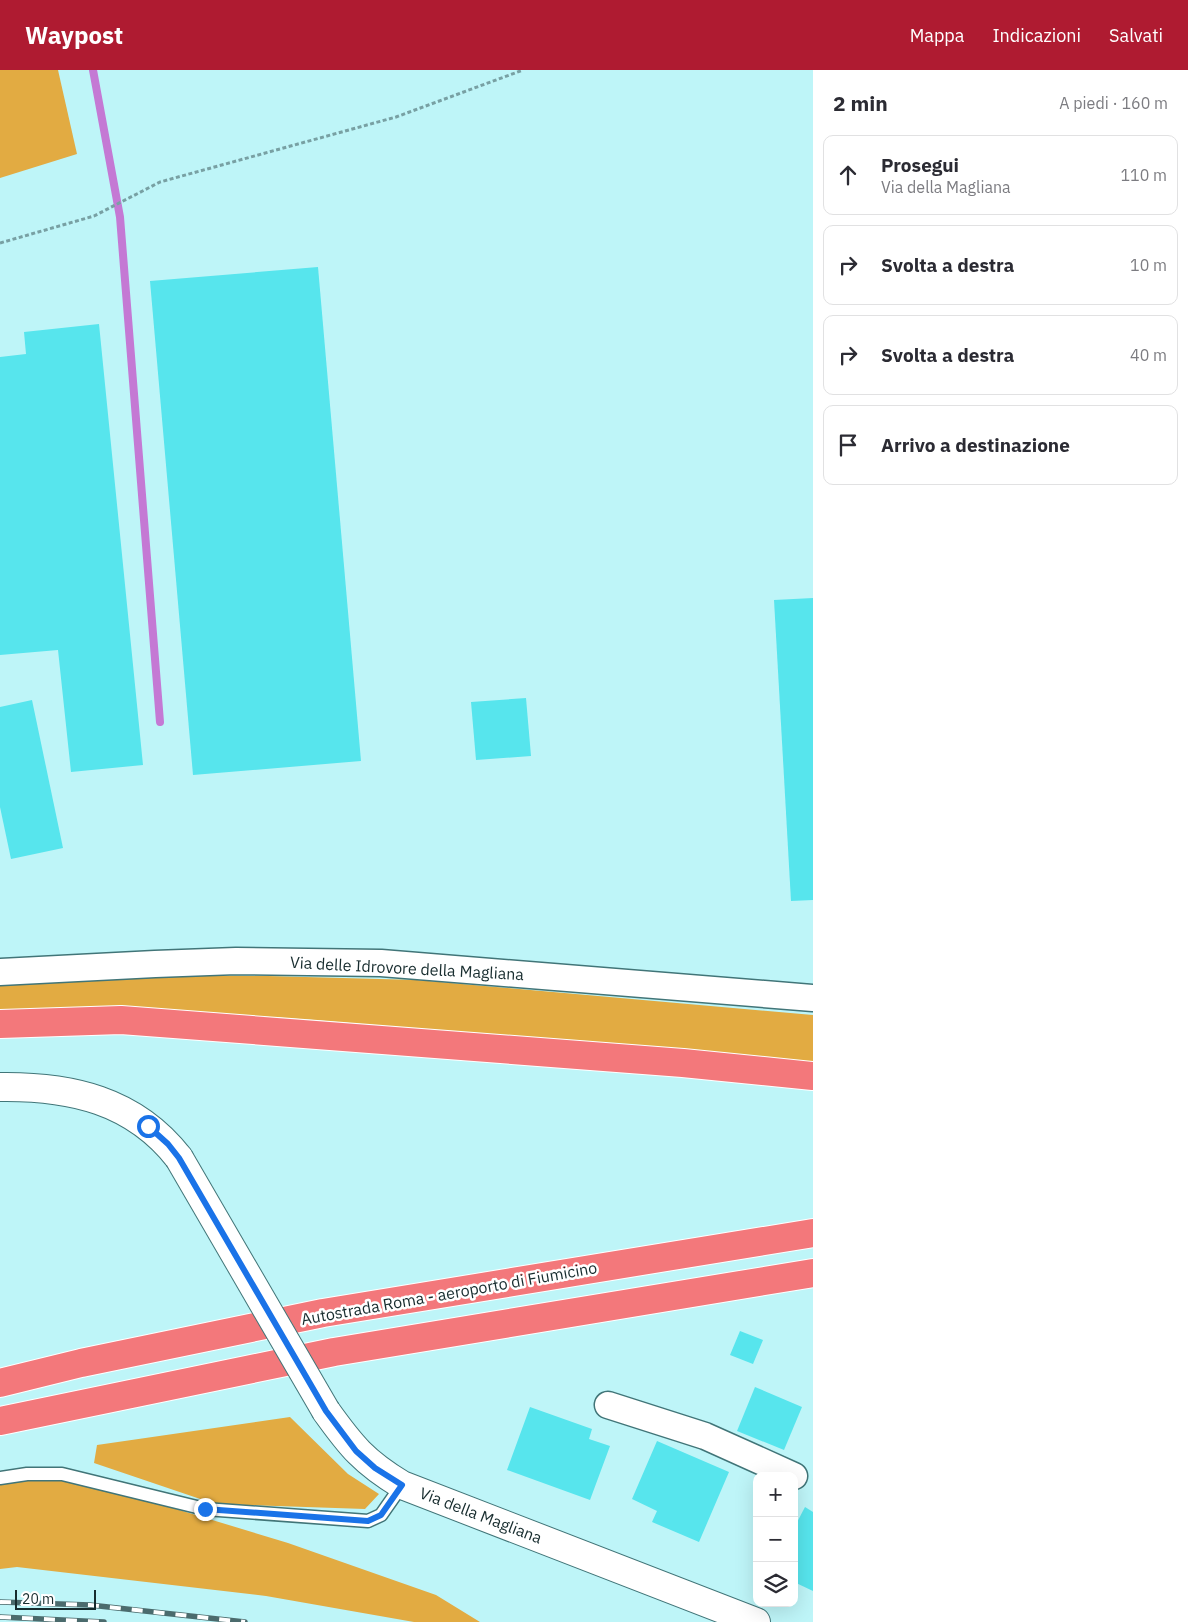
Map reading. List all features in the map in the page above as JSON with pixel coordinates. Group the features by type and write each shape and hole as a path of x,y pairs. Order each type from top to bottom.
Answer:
{"highway":[{"path":"0,1024 121,1020 683,1063 813,1076"},
{"name":"Autostrada Roma - aeroporto di Fiumicino","path":"0,1383 81,1363 323,1313 813,1233"},
{"path":"0,1421 334,1352 813,1273"}],"main road":[{"name":"Via della Magliana","path":"0,1087 42,1088 66,1091 106,1102 148,1126 168,1144 179,1158 326,1411 356,1451 375,1468 402,1485 756,1622"}],"street":[{"name":"Via delle Idrovore della Magliana","path":"0,972 236,961 381,963 813,998"},
{"path":"608,1405 705,1436 785,1472"},
{"path":"798,1478 813,1484"}],"lane":[{"path":"0,1478 27,1474 62,1474 205,1509 368,1521 381,1515 402,1485"}],"path":[{"path":"0,243 94,216 160,182 396,117 523,70"}],"shaded area":[{"path":"0,70 58,70 77,154 0,178"},
{"path":"170,975 417,980 813,1015 813,1062 314,1020 109,1006 0,1010 0,986"},
{"path":"290,1417 348,1474 379,1494 365,1509 215,1504 94,1463 97,1445"},
{"path":"74,1478 288,1543 436,1595 480,1622 414,1622 266,1596 17,1567 0,1569 0,1481"}],"building":[{"path":"318,267 361,761 193,775 150,281"},
{"path":"99,324 143,765 71,772 58,650 0,655 0,357 26,354 24,332"},
{"path":"813,598 813,900 791,901 774,600"},
{"path":"526,698 531,756 476,760 471,702"},
{"path":"32,700 63,848 11,859 0,807 0,707"},
{"path":"740,1331 763,1340 753,1364 730,1355"},
{"path":"755,1387 802,1407 784,1450 737,1431"},
{"path":"530,1407 592,1429 589,1439 610,1446 590,1500 507,1470"},
{"path":"657,1441 729,1472 699,1542 652,1522 657,1511 632,1499"},
{"path":"805,1507 813,1512 813,1591 798,1584 798,1520"}],"waterway":[{"path":"93,70 120,217 160,722"}],"railway":[{"path":"0,1602 90,1605 245,1622"},
{"path":"0,1617 104,1622"}],"route":[{"path":"148,1126 168,1144 179,1158 326,1411 356,1451 375,1468 402,1485 381,1515 368,1521 205,1509"}]}
